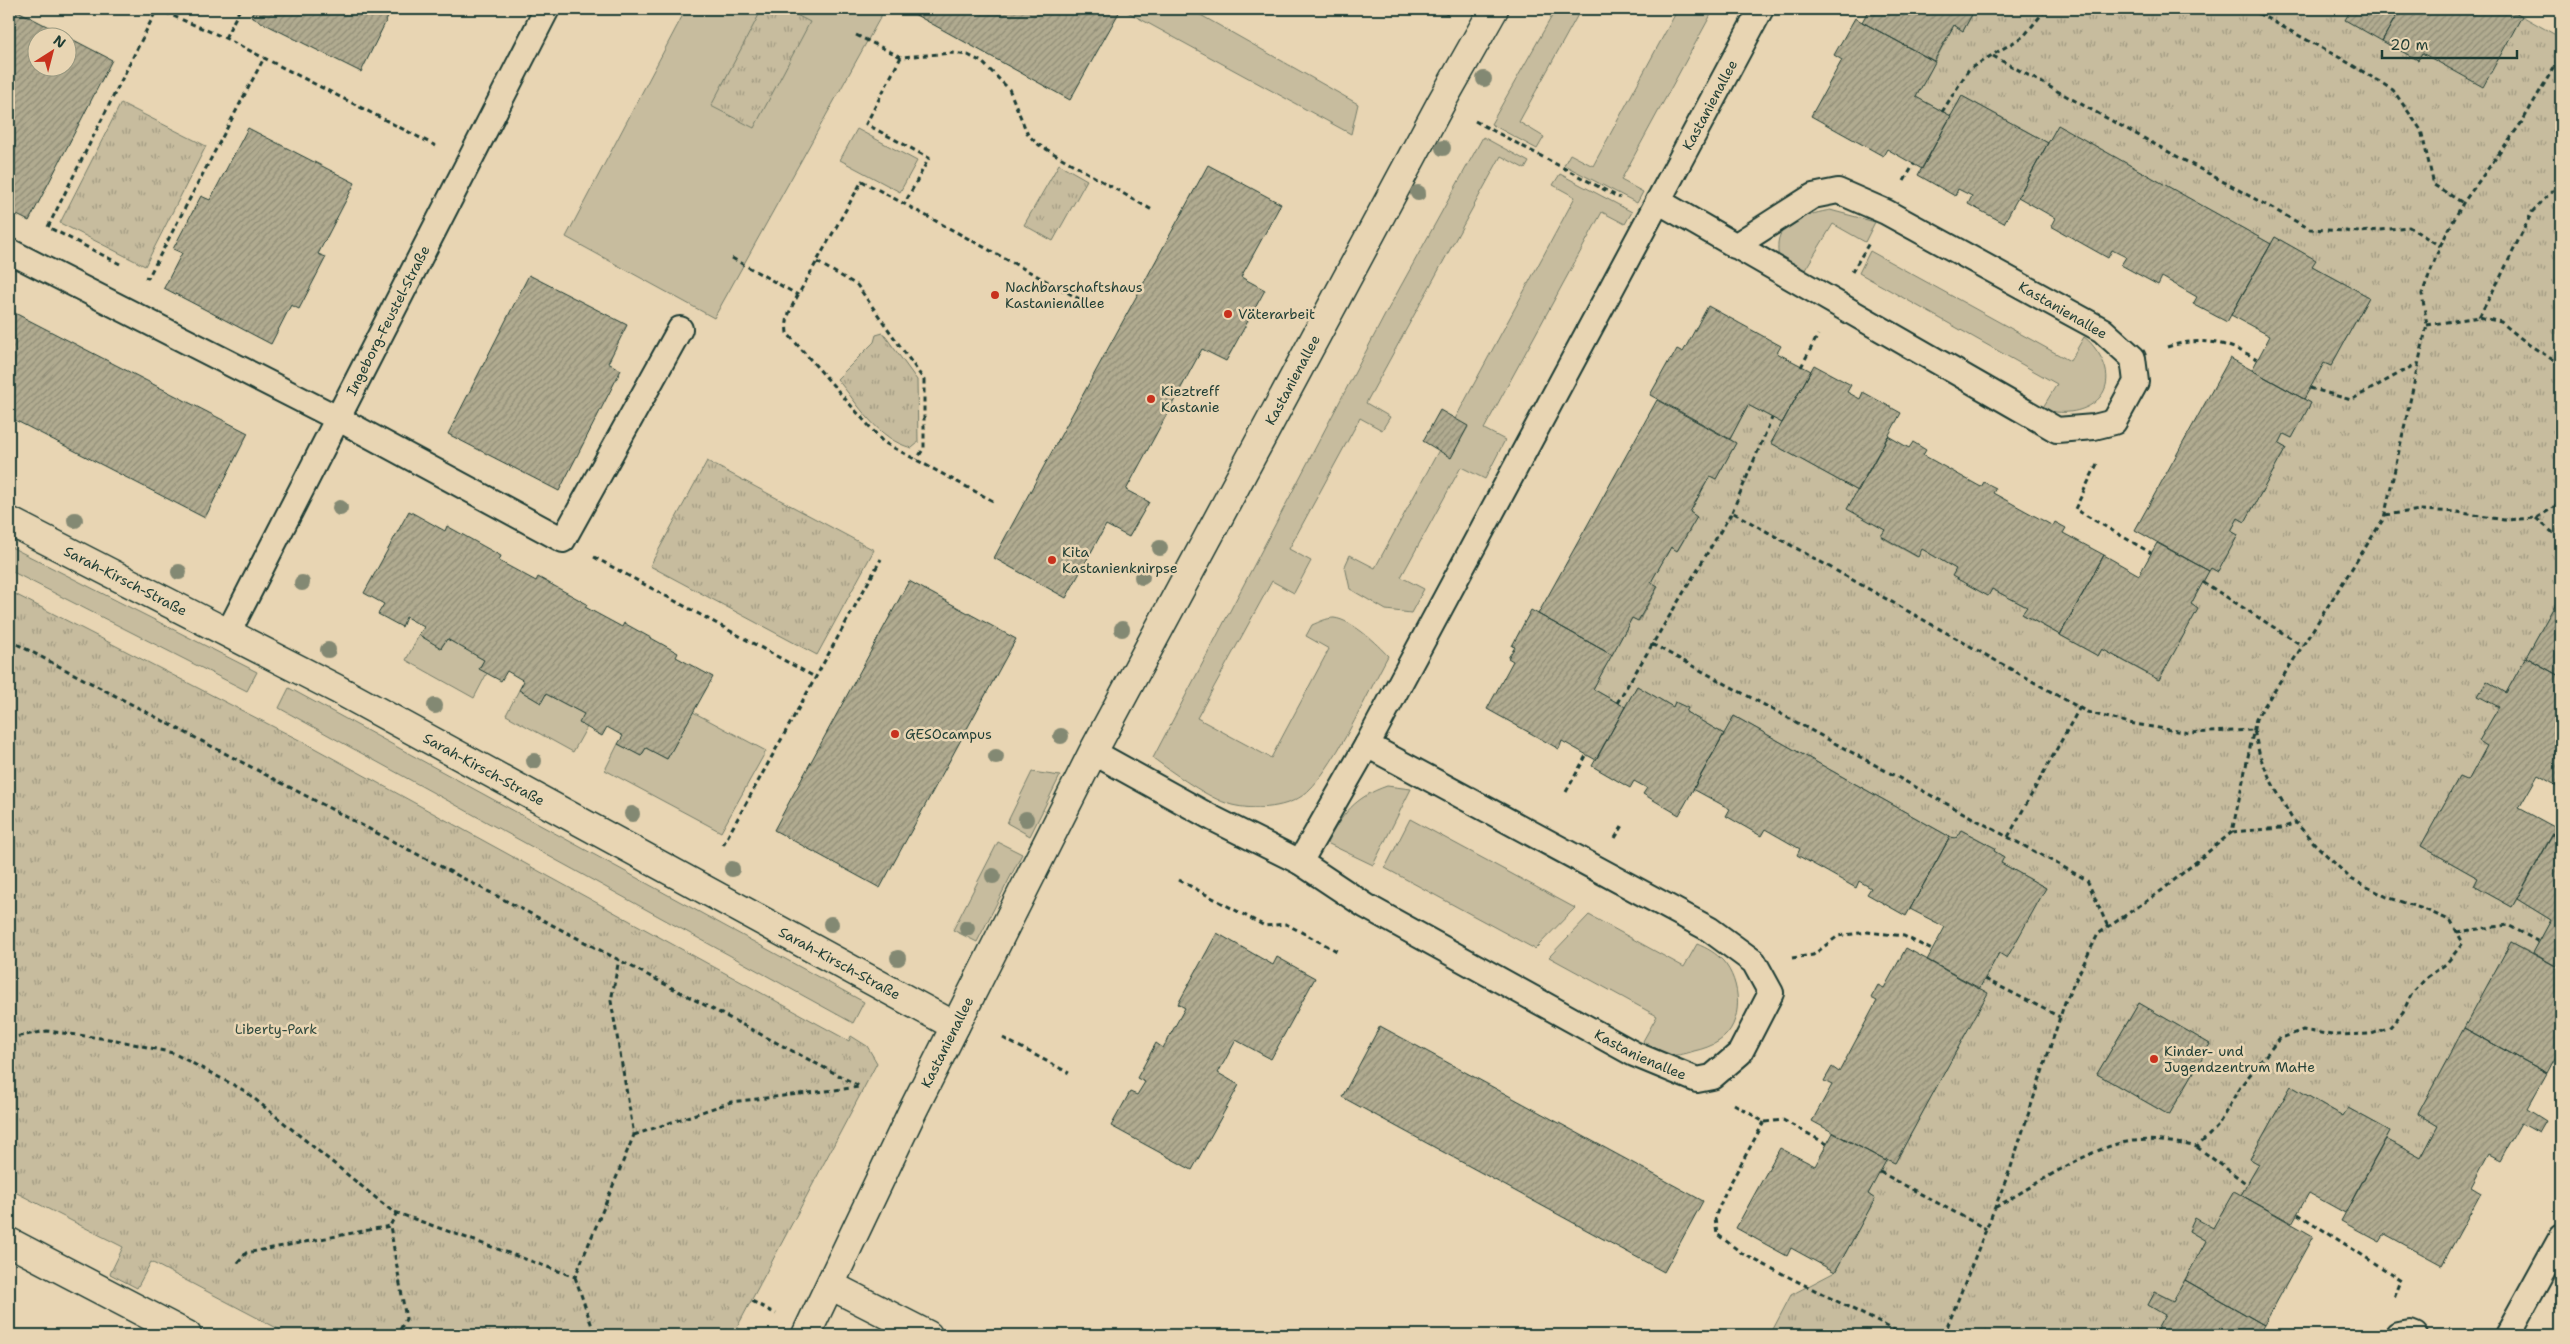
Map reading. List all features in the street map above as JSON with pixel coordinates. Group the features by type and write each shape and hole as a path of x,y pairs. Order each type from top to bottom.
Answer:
{"street":[{"name":"Kastanienallee","path":"806,1335 832,1286 955,1026 1093,752 1441,103 1494,9"},
{"name":"Sarah-Kirsch-Straße","path":"9,521 337,689 955,1026"},
{"path":"9,1242 187,1335"},
{"path":"832,1286 928,1335"}],"lane":[{"name":"Ingeborg-Feustel-Straße","path":"228,633 340,419 468,163 548,9"},
{"name":"Kastanienallee","path":"1300,862 1367,745 1761,9"},
{"name":"Kastanienallee","path":"1735,246 1813,196 1838,191 1886,212 2102,330 2133,358"},
{"path":"1655,208 1735,246 2057,430 2094,427 2114,422 2136,382 2133,358"},
{"path":"9,251 340,419 562,540 680,329"},
{"name":"Kastanienallee","path":"1093,752 1214,819 1300,862 1366,906 1634,1054 1697,1080 1712,1077 1740,1053 1771,993 1754,962 1709,929 1367,745"},
{"path":"2507,1335 2561,1237"},
{"path":"2398,1335 2410,1333 2415,1335"}],"path":[{"path":"123,266 48,227 157,9 225,38 468,163"},
{"path":"225,38 240,9"},
{"path":"1438,9 1452,16"},
{"path":"1942,112 1969,69 2024,36 2046,9"},
{"path":"2250,9 2342,59 2393,90 2421,130 2434,185 2463,203"},
{"path":"856,35 901,57 953,53 968,55 982,62 1009,89 1028,135 1039,145 1152,210"},
{"path":"2232,832 2256,719 2385,515 2427,325 2422,294 2440,246 2463,203 2522,122 2561,55"},
{"path":"1993,56 2310,228 2360,232 2409,227 2440,246"},
{"path":"901,57 866,124 929,158 905,204"},
{"path":"140,274 148,278 264,58"},
{"path":"1441,103 1655,208"},
{"path":"993,501 883,442 787,332 786,323 798,295 862,181 1098,309"},
{"path":"2478,317 2501,276 2532,212 2561,182"},
{"path":"732,258 798,295"},
{"path":"817,262 857,285 924,380 924,448 917,459"},
{"path":"2427,325 2478,317 2501,322 2561,365"},
{"path":"2133,358 2188,340 2232,346 2257,359"},
{"path":"2310,388 2351,400 2418,362"},
{"path":"1617,703 1732,512 1772,418"},
{"path":"2094,427 2100,458 2075,509 2151,553"},
{"path":"2385,515 2420,510 2457,512 2504,520 2536,518 2561,503"},
{"path":"1732,512 2087,712 2129,723 2188,733 2254,730"},
{"path":"2536,518 2561,540"},
{"path":"562,540 816,677"},
{"path":"723,845 881,559"},
{"path":"2203,582 2303,646"},
{"path":"9,640 861,1087 731,1102 634,1135"},
{"path":"1652,644 2088,880 2108,927"},
{"path":"2008,837 2080,707"},
{"path":"2197,1147 2217,1127 2240,1087 2279,1040 2303,1030 2332,1035 2372,1034 2390,1027 2404,1012 2411,995 2426,978 2446,964 2463,943 2452,921 2387,897 2351,879 2315,844 2290,816 2271,781 2260,757 2254,730"},
{"path":"1566,792 1587,754"},
{"path":"1944,1335 2011,1167 2060,1017 2098,934 2160,891 2232,832 2281,828 2296,823"},
{"path":"1179,880 1265,926 1286,924 1337,951"},
{"path":"2457,932 2508,925 2539,942"},
{"path":"1754,962 1813,955 1838,936 1867,932 1904,936 1932,950"},
{"path":"595,1335 575,1277 634,1135 611,1001 619,959"},
{"path":"1985,979 2060,1017"},
{"path":"9,1038 47,1031 116,1040 173,1053 245,1091 310,1146 397,1212 575,1277"},
{"path":"1004,1038 1069,1073"},
{"path":"1736,1106 1764,1122 1783,1120 1827,1144"},
{"path":"1764,1122 1726,1191 1715,1217 1717,1234 1743,1254 1904,1335"},
{"path":"1994,1208 2082,1158 2117,1144 2170,1140 2197,1147 2248,1184"},
{"path":"1880,1172 1986,1229"},
{"path":"397,1212 390,1226 406,1319 398,1335"},
{"path":"2298,1214 2401,1280 2390,1308"},
{"path":"238,1263 246,1253 390,1226"}],"green space":[{"path":"686,9 885,9 714,318 566,237"},
{"path":"762,9 785,9 810,22 754,128 711,106"},
{"path":"1122,9 1190,9 1358,104 1351,134"},
{"path":"1556,9 1581,9 1519,122 1544,137 1537,149 1491,124"},
{"path":"1678,9 1714,9 1621,180 1643,192 1637,203 1564,165 1570,154 1593,166"},
{"path":"1975,9 2342,9 2349,13 2346,20 2418,60 2422,53 2522,16 2561,38 2561,594 2506,693 2487,681 2479,695 2499,707 2479,741 2487,746 2468,781 2459,777 2421,846 2478,878 2474,886 2512,907 2517,899 2551,920 2533,953 2511,942 2418,1114 2438,1126 2421,1158 2386,1139 2390,1131 2348,1108 2343,1116 2291,1086 2250,1159 2259,1164 2241,1195 2234,1192 2213,1228 2195,1219 2189,1231 2206,1241 2173,1301 2155,1292 2148,1305 2165,1315 2154,1335 1770,1335 1791,1295 1835,1272 1875,1199 1868,1194 1886,1159 1895,1163 1987,993 1979,989 1999,953 2046,888 2001,863 2004,857 1994,851 1995,848 1961,830 1956,838 1950,837 1734,716 1724,734 1686,712 1687,708 1675,702 1673,707 1637,686 1625,707 1593,689 1632,618 1639,621 1658,587 1651,582 1671,547 1678,550 1697,517 1690,512 1710,476 1716,479 1736,443 1730,439 1748,405 1782,423 1771,443 1858,491 1848,509 1885,530 1881,537 1917,557 1922,549 1956,569 1953,576 1988,596 1992,589 2027,607 2023,615 2098,656 2102,649 2158,680 2198,609 2191,604 2209,571 2211,568 2218,572 2238,535 2231,531 2238,518 2245,522 2286,448 2279,444 2284,434 2292,438 2311,403 2304,399 2324,363 2331,366 2369,297 2312,266 2315,260 2275,237 2271,244 2058,126 2048,143 1962,96 1951,116 1916,97 1954,25 1963,31","holes":["2139,1003 2210,1044 2169,1115 2097,1074"]},
{"path":"121,103 206,146 145,266 60,223"},
{"path":"857,129 917,161 900,192 840,160"},
{"path":"1483,137 1529,162 1525,169 1501,156 1366,403 1390,417 1382,430 1360,418 1289,549 1311,561 1294,593 1272,581 1197,718 1271,758 1329,649 1306,636 1312,625 1334,618 1341,620 1364,633 1388,656 1337,752 1313,786 1302,796 1286,804 1258,808 1240,807 1223,802 1191,784 1153,758 1386,313"},
{"path":"1059,164 1087,180 1053,241 1024,225"},
{"path":"1560,174 1632,212 1625,224 1602,212 1484,429 1505,440 1485,479 1461,467 1401,577 1424,589 1411,613 1386,610 1350,589 1345,566 1350,555 1375,568 1439,450 1451,457 1468,427 1455,419 1575,197 1553,185"},
{"path":"1830,210 1875,222 1865,242 1833,224 1803,273 1782,262 1778,251 1778,243 1784,229 1798,219"},
{"path":"1870,251 2070,361 2084,337 2099,354 2106,369 2107,382 2103,393 2095,402 2071,412 2042,409 2057,384 1859,273"},
{"path":"883,333 917,380 918,443 912,448 900,444 879,429 861,410 837,379 874,342 876,335"},
{"path":"707,461 874,550 817,655 650,566"},
{"path":"9,546 257,672 247,691 9,570"},
{"name":"Liberty-Park","path":"9,591 307,744 849,1041 851,1036 867,1046 877,1063 733,1335 290,1335 151,1262 137,1288 110,1274 123,1247 9,1189"},
{"path":"419,635 441,648 447,639 484,660 479,668 487,673 474,698 406,660"},
{"path":"289,688 864,1002 853,1023 279,708"},
{"path":"519,690 541,703 546,694 584,714 587,727 573,752 506,715"},
{"path":"693,712 766,751 721,832 605,770 618,744 641,756 646,748 667,759"},
{"path":"1032,772 1060,776 1030,836 1007,823"},
{"path":"1387,786 1411,789 1373,865 1327,843 1338,823 1358,801 1366,795"},
{"path":"1410,819 1575,908 1535,949 1385,868"},
{"path":"998,842 1022,854 977,942 953,930"},
{"path":"1589,915 1684,967 1697,944 1708,949 1723,961 1734,980 1738,1002 1733,1024 1727,1034 1710,1046 1677,1055 1664,1053 1643,1041 1657,1016 1549,957"}],"building":[{"path":"9,9 14,9 51,28 28,28 28,78 78,78 78,42 112,60 29,221 9,211"},
{"path":"255,9 392,9 361,72 251,17"},
{"path":"905,9 1121,9 1070,100"},
{"path":"1869,9 1975,9 1963,31 1954,25 1934,61 1862,22"},
{"path":"2342,9 2400,9 2382,41 2345,20 2349,13"},
{"path":"2400,9 2514,9 2513,11 2522,16 2483,87 2422,53 2418,60 2382,41"},
{"path":"1855,18 1935,62 1916,97 1951,116 1922,169 1887,149 1883,156 1811,116 1842,60 1834,55"},
{"path":"1962,96 2048,143 2004,223 1968,204 1972,196 1958,189 1955,196 1918,175"},
{"path":"2058,125 2271,244 2227,322 2193,304 2197,297 2162,277 2158,285 2121,265 2126,257 2112,250 2108,258 2051,226 2055,218 2018,197"},
{"path":"248,128 355,183 318,254 326,257 299,309 291,305 271,344 164,288 182,253 173,249 201,196 210,200"},
{"path":"1208,165 1281,204 1241,277 1265,290 1226,361 1202,349 1126,490 1149,502 1129,537 1106,525 1066,598 994,558"},
{"path":"2275,237 2316,260 2312,266 2369,297 2331,366 2324,363 2304,399 2252,370 2270,336 2231,315"},
{"path":"529,275 627,325 608,363 621,370 559,491 448,434"},
{"path":"1708,306 1781,346 1777,353 1811,371 1782,423 1748,405 1730,439 1650,395 1677,349 1683,352"},
{"path":"9,310 248,433 205,518 9,417"},
{"path":"2230,358 2311,403 2292,438 2284,434 2279,444 2286,448 2245,522 2238,518 2231,531 2238,535 2218,572 2211,568 2209,571 2135,530"},
{"path":"1814,365 1851,385 1847,392 1860,399 1863,392 1901,413 1858,491 1771,443"},
{"path":"1657,400 1736,443 1716,479 1710,476 1690,512 1697,517 1677,551 1671,547 1651,582 1658,586 1638,621 1632,618 1612,655 1538,614"},
{"path":"1440,410 1468,426 1451,458 1423,441"},
{"path":"1888,436 1909,448 1913,442 1926,450 1923,455 1981,487 1984,482 1996,488 1993,493 2053,526 2055,522 2066,528 2063,533 2104,555 2060,635 2022,614 2027,607 1992,589 1988,596 1952,576 1956,569 1922,549 1918,557 1881,536 1885,530 1847,509"},
{"path":"409,511 445,531 447,526 501,556 499,561 536,581 538,577 587,604 585,607 622,627 624,623 678,653 676,657 713,677 667,759 646,748 641,756 618,744 623,736 607,727 602,736 579,723 584,714 546,694 541,703 519,690 524,681 507,671 501,681 479,669 484,660 447,639 441,648 419,635 424,627 406,617 402,627 378,614 384,604 364,593"},
{"path":"2157,543 2209,571 2191,604 2198,609 2159,680 2102,649 2098,656 2060,635 2104,555 2139,575"},
{"name":"GESOcampus","path":"909,581 1016,639 880,888 774,830"},
{"path":"2561,594 2561,677 2526,657"},
{"path":"1531,610 1612,655 1593,689 1625,707 1596,760 1562,741 1559,749 1487,709 1513,661 1508,658 1515,647 1512,646"},
{"path":"2526,657 2561,677 2561,782 2559,787 2538,775 2519,808 2556,828 2512,907 2474,886 2478,878 2421,846 2459,777 2468,781 2487,746 2479,741 2499,707 2478,696 2487,681 2506,693"},
{"path":"1637,686 1673,707 1675,702 1688,708 1686,712 1724,734 1679,815 1643,794 1647,788 1634,781 1630,788 1592,766"},
{"path":"1734,716 1950,837 1906,916 1867,894 1871,888 1859,881 1856,888 1797,855 1800,849 1765,829 1761,836 1726,816 1730,809 1693,789"},
{"path":"2561,820 2561,969 2533,953 2551,920 2517,899"},
{"path":"1961,830 1995,848 1994,851 2004,857 2001,863 2046,888 2007,958 1999,953 1979,989 1927,960 1945,927 1910,909 1950,837 1956,838"},
{"path":"1217,933 1273,965 1277,957 1315,978 1271,1059 1236,1040 1218,1073 1239,1085 1192,1170 1111,1126 1130,1092 1137,1095 1145,1082 1137,1078 1156,1043 1163,1048 1185,1008 1178,1004"},
{"path":"2511,942 2561,969 2561,1047 2547,1073 2464,1028"},
{"path":"1906,948 1988,993 1895,1163 1886,1159 1886,1161 1812,1121 1832,1085 1824,1081 1832,1067 1839,1072 1877,1001 1871,998 1878,985 1884,988"},
{"name":"Kinder- und Jugendzentrum MaHe","path":"2139,1003 2210,1044 2169,1115 2097,1074"},
{"path":"1380,1026 1703,1201 1664,1272 1342,1097"},
{"path":"2464,1028 2547,1073 2527,1109 2546,1121 2539,1133 2521,1123 2500,1160 2489,1154 2471,1187 2481,1193 2442,1265 2385,1234 2380,1242 2341,1221 2386,1139 2421,1158 2438,1126 2418,1114"},
{"path":"2291,1086 2343,1116 2348,1108 2390,1131 2345,1213 2309,1193 2292,1223 2241,1195 2259,1164 2250,1159"},
{"path":"1833,1133 1886,1161 1868,1194 1875,1199 1835,1272 1791,1248 1787,1256 1736,1228 1780,1148 1815,1166"},
{"path":"2234,1191 2313,1236 2264,1325 2185,1280 2206,1241 2189,1231 2195,1218 2213,1228"},
{"path":"2185,1280 2264,1325 2258,1335 2154,1335 2165,1315 2148,1305 2155,1292 2173,1301"}],"place":[{"name":"Nachbarschaftshaus Kastanienallee","path":"995,295"},
{"name":"Väterarbeit","path":"1228,314"},
{"name":"Kieztreff Kastanie","path":"1151,399"},
{"name":"Kita Kastanienknirpse","path":"1052,560"},
{"name":"GESOcampus","path":"895,734"},
{"name":"Kinder- und Jugendzentrum MaHe","path":"2154,1059"}]}
